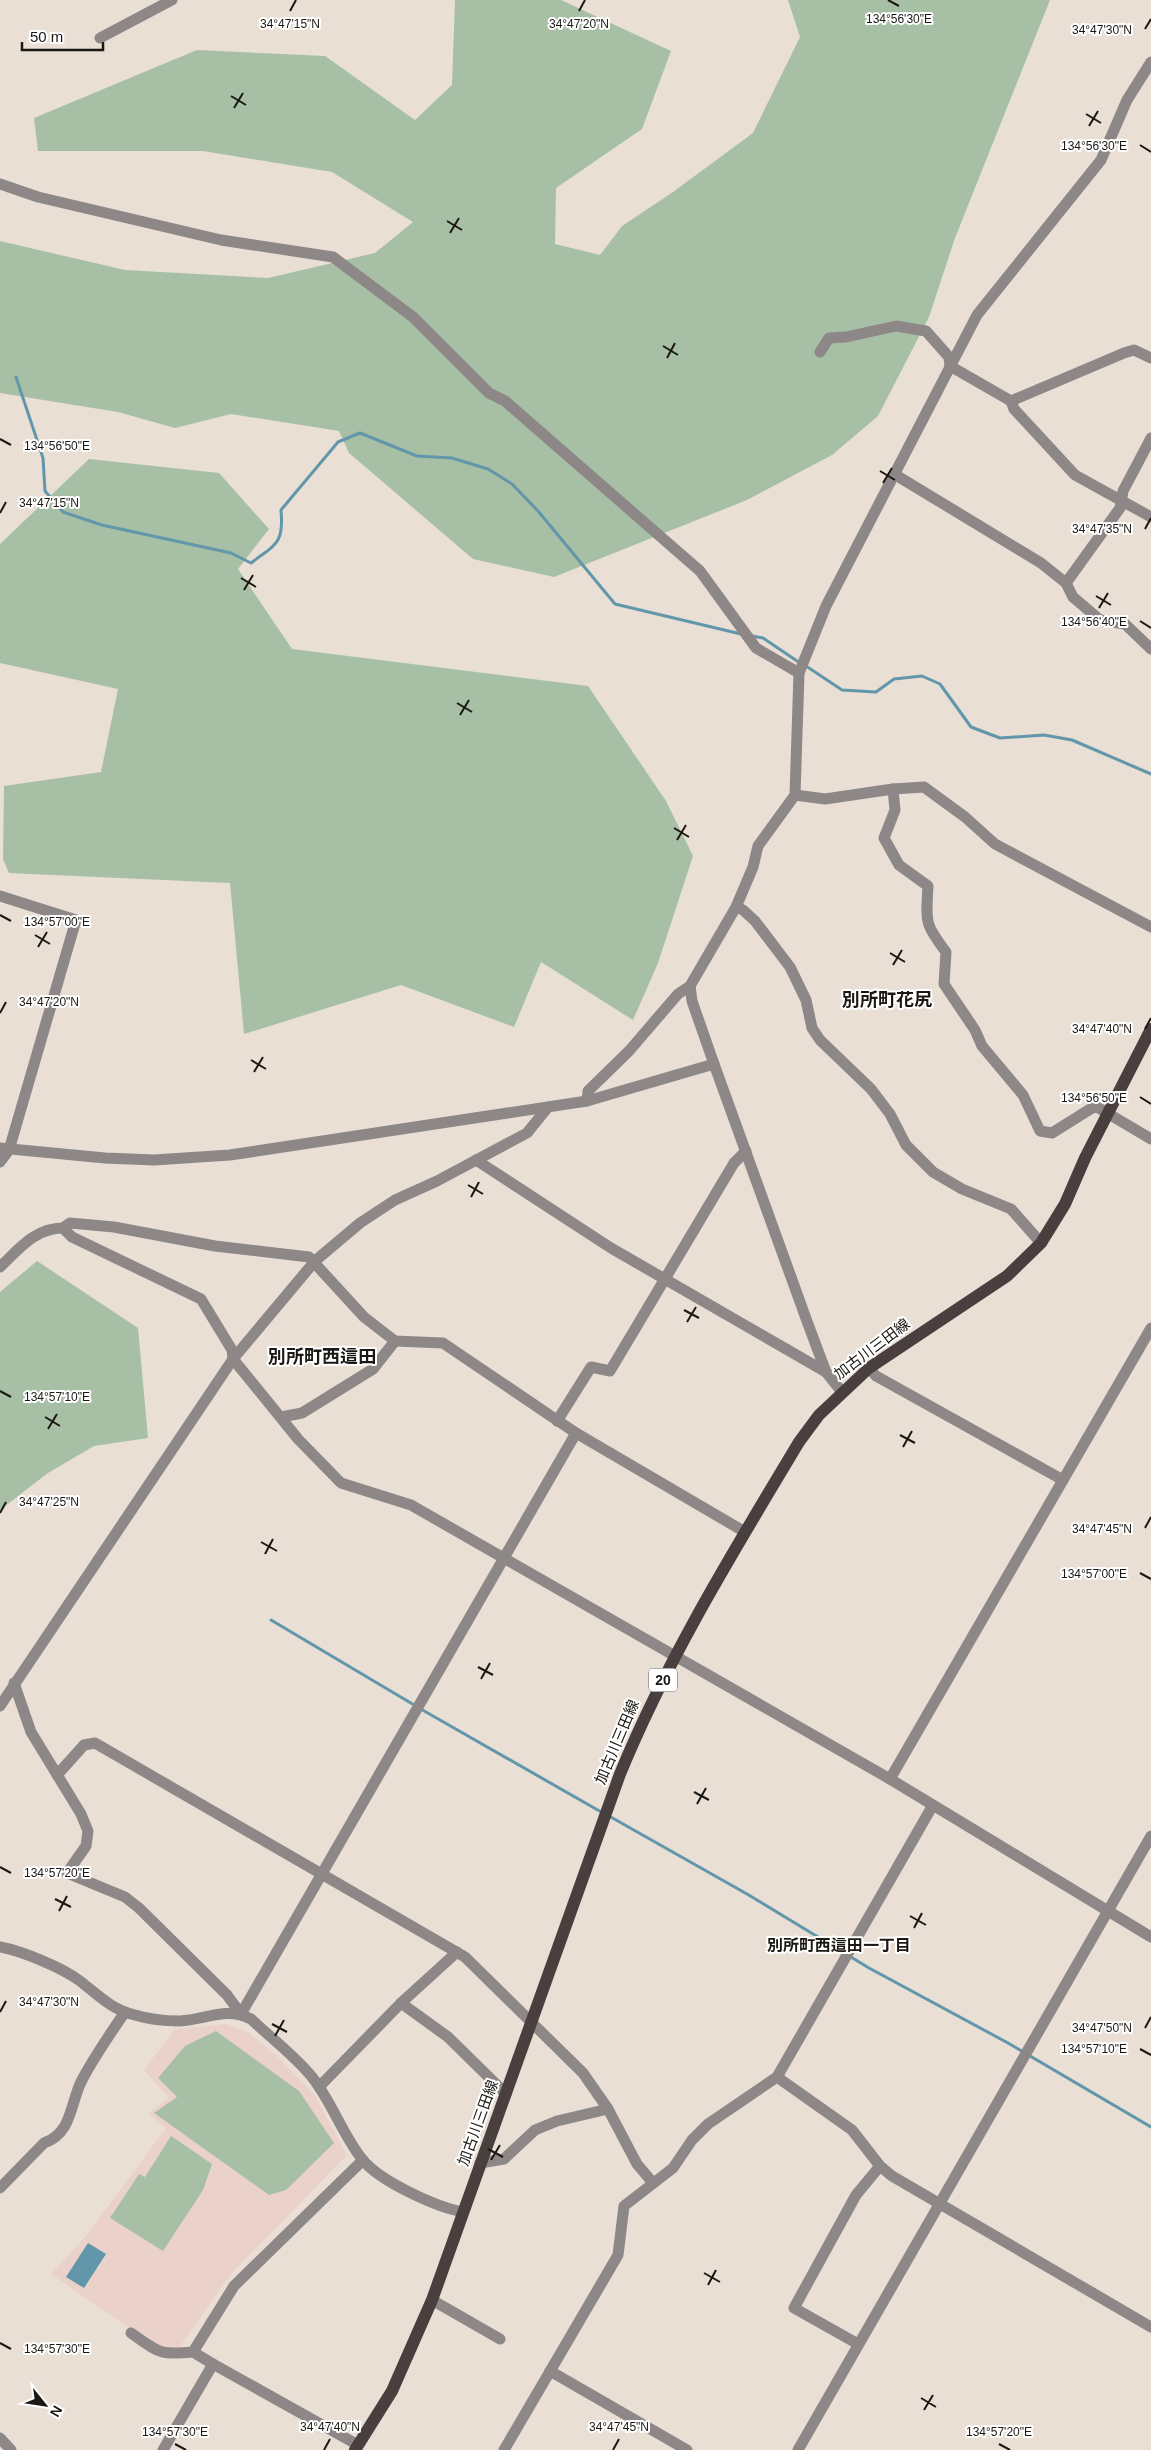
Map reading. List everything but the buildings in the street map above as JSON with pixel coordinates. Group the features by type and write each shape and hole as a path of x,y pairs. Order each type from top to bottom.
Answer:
{"main road":[{"name":"加古川三田線","path":"357,2448 392,2391 432,2300 620,1774 648,1709 674,1657 745,1532 800,1442 819,1415 869,1368 1007,1276 1041,1243 1065,1204 1107,1114 1151,1028"}],"street":[{"path":"100,38 172,0"},
{"path":"587,1101 588,1090 629,1050 678,994 690,986 736,907 753,867 758,846 795,795 799,673 826,606 977,316 1101,160 1127,100 1151,62"},
{"path":"0,184 38,197 221,240 333,257 413,317 489,393 505,401 693,565 745,630 756,648 799,673"},
{"path":"820,352 829,338 846,337 896,326 926,331 949,356 950,366"},
{"path":"1011,401 1124,352 1134,350 1151,358"},
{"path":"950,366 1011,401 1014,409 1075,475 1151,517"},
{"path":"1066,583 1120,508 1123,491 1151,438"},
{"path":"894,474 1040,563 1066,583 1073,597 1100,620 1125,624 1151,649"},
{"path":"795,795 825,799 893,789 924,787 965,817 995,844 1151,927"},
{"path":"893,789 895,810 884,838 899,865 928,886 926,919 930,930 946,952 944,984 975,1030 982,1046 1023,1095 1040,1131 1052,1134 1092,1108 1097,1107 1151,1139"},
{"path":"0,896 76,920 0,1162"},
{"path":"736,907 743,910 755,921 790,967 806,1000 812,1028 820,1040 871,1089 890,1114 906,1146 934,1172 962,1189 1011,1209 1041,1243"},
{"path":"690,986 692,1001 714,1064 826,1372 842,1392"},
{"path":"4,1149 105,1158 154,1160 230,1155 587,1101 714,1064"},
{"path":"0,1706 128,1519 233,1359 315,1262 360,1223 395,1200 438,1181 527,1133 548,1107"},
{"path":"557,1421 591,1367 610,1370 734,1163 746,1151"},
{"path":"476,1160 611,1248 826,1372"},
{"path":"0,1266 32,1236 49,1228 62,1228 70,1223 114,1227 215,1246 309,1257 364,1317 395,1341 443,1343 576,1433 745,1532"},
{"path":"62,1228 72,1237 201,1299 232,1350 233,1359 298,1439 341,1483 412,1505 933,1804 1151,1937"},
{"path":"890,1779 1151,1328"},
{"path":"281,1417 302,1414 373,1369 395,1341"},
{"path":"869,1368 876,1376 1063,1480"},
{"path":"241,2014 576,1433"},
{"path":"14,1683 31,1732 81,1814 88,1831 86,1846 67,1873 125,1897 139,1908 227,1995 241,2014"},
{"path":"57,1775 84,1745 95,1743 465,1957 583,2073 608,2109 637,2164 653,2183"},
{"path":"504,2450 618,2255 624,2206 674,2168 692,2140 708,2124 777,2077 933,1804"},
{"path":"798,2450 1151,1836"},
{"path":"0,1947 32,1956 79,1980 102,2001 125,2012 144,2017 180,2021 226,2012 241,2014 251,2019 312,2076 362,2160 381,2175 417,2195 445,2208 463,2212"},
{"path":"319,2087 401,2003 457,1952"},
{"path":"401,2003 448,2037 506,2094"},
{"path":"0,2188 44,2143 52,2140 70,2118 80,2082 125,2012"},
{"path":"777,2077 852,2130 880,2166 892,2176 1151,2327"},
{"path":"480,2163 504,2159 535,2130 557,2121 608,2109"},
{"path":"193,2352 234,2286 362,2160"},
{"path":"858,2344 794,2308 856,2195 880,2166"},
{"path":"432,2300 500,2339"},
{"path":"131,2333 158,2352 166,2354 193,2352 357,2448"},
{"path":"163,2450 213,2364"},
{"path":"550,2371 687,2450"},
{"path":"0,2438 11,2450"}],"shaded area":[{"path":"226,2024 248,2032 277,2056 314,2094 347,2155 231,2274 178,2349 156,2347 51,2274 86,2236 166,2128 149,2113 169,2098 144,2070 175,2029"}],"green space":[{"path":"455,0 561,0 671,51 642,129 556,188 555,244 600,255 622,226 673,192 753,133 800,37 788,0 1050,0 955,238 929,317 878,416 832,455 747,500 554,577 473,559 349,453 339,431 231,414 175,428 118,412 0,393 0,241 125,270 268,278 375,253 413,222 332,172 203,151 38,151 34,118 197,50 325,56 415,120 452,85"},
{"path":"89,459 219,473 269,529 238,569 292,649 588,686 666,801 693,856 658,963 633,1020 541,962 514,1027 401,985 244,1034 230,883 9,873 3,859 4,786 101,772 118,689 0,663 0,544"},
{"path":"37,1261 138,1328 148,1438 94,1446 48,1473 0,1510 0,1292"},
{"path":"216,2031 299,2091 334,2143 286,2190 269,2195 154,2113 177,2097 158,2078 185,2046"},
{"path":"171,2136 212,2164 203,2190 163,2251 110,2218 139,2174 145,2177"}],"water":[{"path":"88,2243 106,2254 84,2288 66,2277"}],"waterway":[{"path":"16,377 43,458 45,491 63,512 102,525 231,553 251,563 276,542 281,530 281,510 338,442 360,433 417,456 452,458 488,469 512,484 538,511 615,604 741,634"},
{"path":"752,636 763,638 800,663"},
{"path":"806,666 842,690 876,692 894,679 922,676 940,684 971,727 1000,738 1044,735 1072,740 1151,774"},
{"path":"271,1620 426,1712 603,1813"},
{"path":"609,1816 747,1894 869,1968 1008,2043 1151,2127"}],"district":[{"name":"別所町花尻","path":"887,1000"},
{"name":"別所町西這田","path":"322,1357"},
{"name":"別所町西這田一丁目","path":"839,1945"}]}
